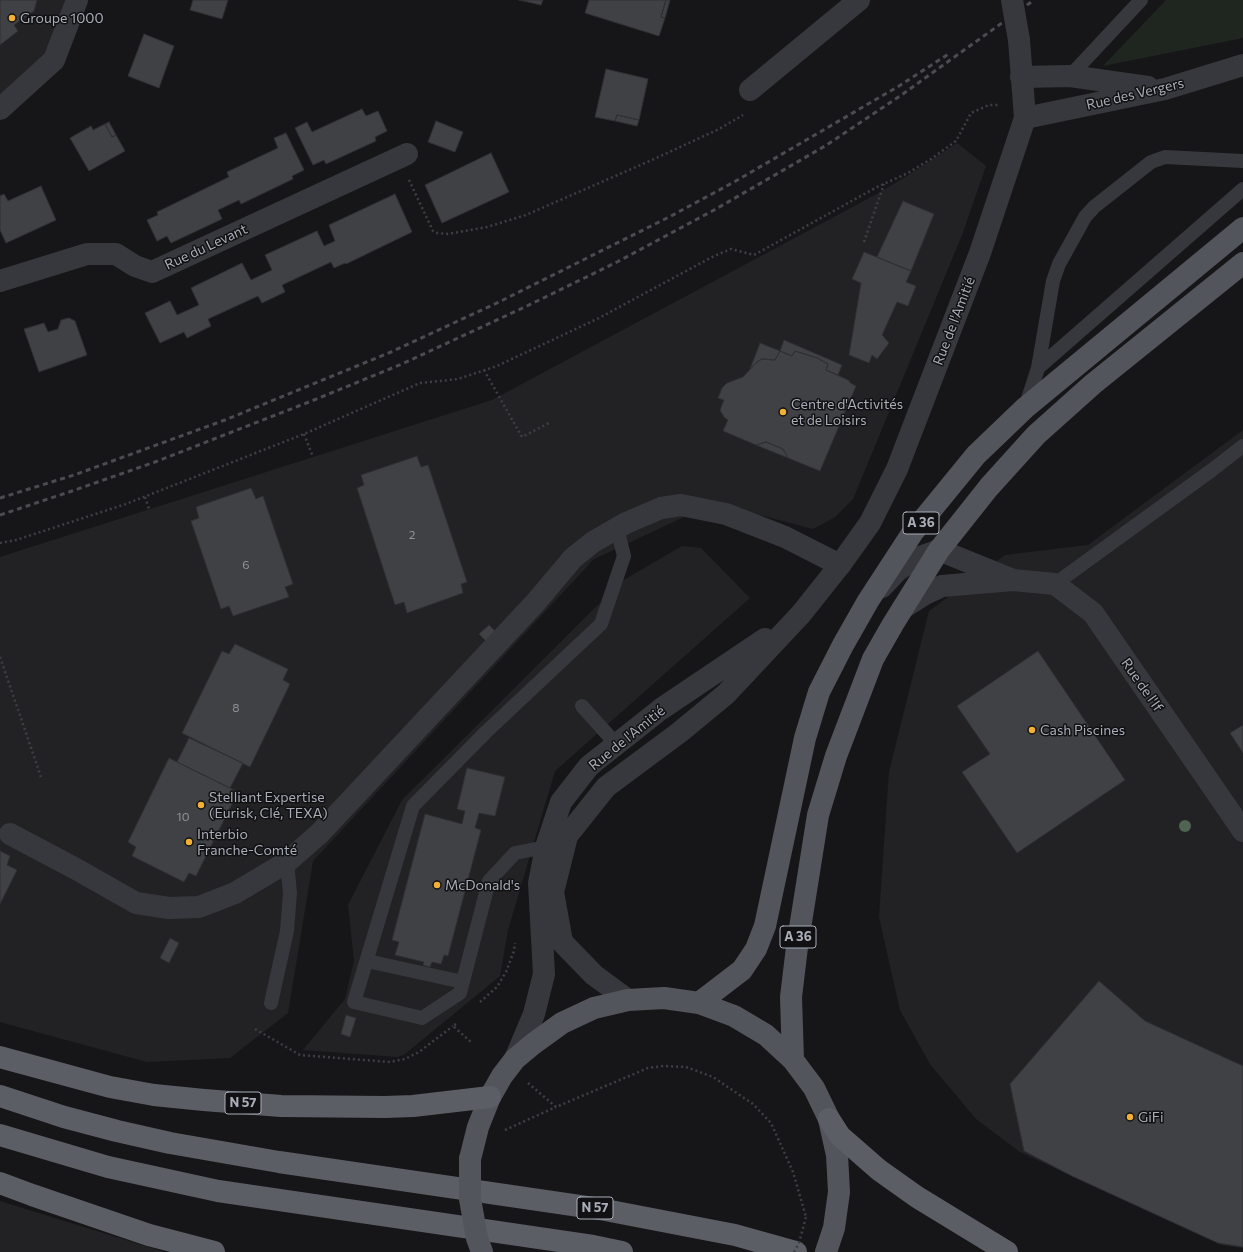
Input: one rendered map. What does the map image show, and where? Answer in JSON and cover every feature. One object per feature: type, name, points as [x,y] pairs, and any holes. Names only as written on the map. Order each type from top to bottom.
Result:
[{"type":"highway","name":"N 57","points":[[0,1057],[110,1087],[154,1095],[204,1100],[281,1106],[385,1107],[414,1106],[490,1097]]},
{"type":"highway","name":"N 57","points":[[0,1096],[64,1117],[170,1143],[279,1162],[600,1209],[735,1235],[795,1252]]},
{"type":"highway","points":[[828,1119],[840,1136],[879,1170],[917,1197],[1006,1252]]},
{"type":"highway","points":[[0,1135],[108,1167],[218,1191],[585,1245],[622,1252]]},
{"type":"highway","points":[[0,1183],[32,1196],[149,1235],[214,1252]]},
{"type":"main road","name":"A 36","points":[[700,1003],[742,970],[756,949],[766,926],[805,738],[819,692],[868,601],[913,532],[976,455],[1025,408],[1243,228]]},
{"type":"main road","name":"A 36","points":[[793,1060],[792,990],[796,947],[818,815],[836,756],[873,659],[939,550],[989,487],[1036,435],[1093,384],[1243,263]]},
{"type":"main road","points":[[482,1252],[477,1238],[470,1199],[470,1159],[478,1127],[490,1097],[502,1076],[515,1059],[562,1023],[594,1008],[628,1000],[664,998],[700,1003],[741,1020],[766,1035],[793,1060],[814,1088],[828,1119],[837,1155],[839,1192],[834,1228],[826,1252]]},
{"type":"street","points":[[0,109],[54,60],[77,0]]},
{"type":"street","points":[[750,90],[859,0]]},
{"type":"street","name":"Rue de l'Amitié","points":[[628,1000],[594,976],[562,942],[553,892],[567,836],[606,787],[680,732],[726,694],[800,614],[840,565],[870,523],[897,469],[980,253],[1024,111],[1019,40],[1012,0]]},
{"type":"street","name":"Rue des Vergers","points":[[1024,111],[1165,89],[1243,65]]},
{"type":"street","points":[[1021,77],[1070,76],[1165,89]]},
{"type":"street","name":"Rue du Levant","points":[[0,281],[87,254],[116,254],[135,266],[152,272],[403,156]]},
{"type":"street","points":[[10,834],[136,903],[169,908],[199,907],[235,894],[287,862],[325,827],[536,602],[573,558],[593,542],[626,523],[661,508],[681,505],[726,514],[785,537],[840,565]]},
{"type":"street","points":[[868,601],[898,570],[917,558],[939,550],[1013,580]]},
{"type":"street","points":[[903,608],[925,594],[942,586],[1013,580],[1055,584]]},
{"type":"street","name":"Rue de l'If","points":[[1055,584],[1093,613],[1243,831]]},
{"type":"street","name":"Rue de l'Amitié","points":[[515,1059],[534,1014],[544,974],[538,883],[546,847],[561,802],[589,766],[616,744],[661,709],[800,614]]},
{"type":"lane","points":[[1070,76],[1141,0]]},
{"type":"lane","points":[[1025,408],[1038,368],[1053,281],[1059,264],[1085,218],[1094,207],[1151,162],[1165,157],[1243,161]]},
{"type":"lane","points":[[1038,368],[1243,189]]},
{"type":"lane","points":[[1055,584],[1243,446]]},
{"type":"lane","points":[[546,847],[515,853],[489,881],[460,993],[422,1018],[354,1002],[413,806],[486,732],[601,624],[624,556],[617,528]]},
{"type":"lane","points":[[582,706],[616,744]]},
{"type":"lane","points":[[271,1003],[287,931],[290,893],[287,862]]},
{"type":"lane","points":[[367,961],[463,982]]},
{"type":"path","points":[[0,543],[16,540],[144,497],[304,434],[420,383],[458,379],[497,366],[599,318],[714,256],[731,249],[754,255],[884,184],[908,173],[931,159],[956,140],[971,113],[989,105],[1024,111]]},
{"type":"path","points":[[403,156],[433,231],[448,234],[487,227],[526,215],[719,129],[744,114]]},
{"type":"path","points":[[864,242],[884,184]]},
{"type":"path","points":[[484,370],[522,437],[551,422]]},
{"type":"path","points":[[304,434],[312,457]]},
{"type":"path","points":[[144,497],[149,509]]},
{"type":"path","points":[[0,657],[41,777]]},
{"type":"path","points":[[255,1029],[300,1055],[390,1062],[405,1059],[419,1052],[453,1026]]},
{"type":"path","points":[[504,1130],[648,1068],[664,1066],[686,1067],[713,1077],[753,1104],[771,1123],[794,1172],[806,1217],[795,1252]]},
{"type":"path","points":[[528,1083],[556,1107]]},
{"type":"shaded area","points":[[0,0],[77,0],[54,60],[0,109]]},
{"type":"shaded area","points":[[1166,0],[1243,0],[1243,38],[1103,66]]},
{"type":"shaded area","points":[[957,143],[986,166],[962,235],[853,499],[835,517],[813,529],[714,503],[594,559],[313,861],[288,1013],[230,1058],[147,1062],[0,1022],[0,557],[492,400],[875,195]]},
{"type":"shaded area","points":[[1243,430],[1243,1248],[1222,1245],[1020,1152],[976,1119],[930,1064],[900,1010],[879,917],[889,772],[929,611],[1005,555],[1088,545]]},
{"type":"shaded area","points":[[682,546],[701,548],[750,598],[555,771],[508,930],[500,976],[405,1054],[398,1057],[303,1050],[345,999],[354,961],[348,905],[402,800],[622,581]]},
{"type":"shaded area","points":[[0,1201],[145,1246],[165,1252],[0,1252]]},
{"type":"building","name":"Groupe 1000","points":[[0,0],[37,0],[34,11],[14,25],[18,31],[0,45]]},
{"type":"building","points":[[193,0],[228,0],[222,19],[190,10]]},
{"type":"building","points":[[519,0],[543,0],[541,5]]},
{"type":"building","points":[[589,0],[666,0],[661,17],[665,18],[659,36],[585,13]]},
{"type":"building","points":[[666,0],[670,0],[665,18],[661,17]]},
{"type":"building","points":[[144,34],[174,46],[159,88],[128,76]]},
{"type":"building","points":[[606,69],[648,79],[639,120],[617,115],[615,121],[595,117]]},
{"type":"building","points":[[362,109],[366,116],[378,111],[387,131],[375,137],[376,141],[326,164],[324,160],[313,165],[295,128],[307,122],[312,132]]},
{"type":"building","points":[[617,115],[639,120],[637,126],[615,121]]},
{"type":"building","points":[[436,121],[463,132],[455,152],[428,142]]},
{"type":"building","points":[[109,122],[116,135],[112,137],[105,124]]},
{"type":"building","points":[[105,124],[112,137],[116,135],[125,151],[89,171],[70,138],[91,126],[93,130]]},
{"type":"building","points":[[286,133],[304,170],[292,176],[293,179],[241,204],[239,200],[218,210],[222,219],[171,243],[167,236],[157,241],[147,220],[158,215],[157,212],[229,177],[227,172],[278,148],[274,138]]},
{"type":"building","points":[[491,153],[509,192],[442,223],[425,185]]},
{"type":"building","points":[[41,186],[56,220],[6,243],[0,230],[0,196],[4,194],[8,201]]},
{"type":"building","points":[[395,194],[412,232],[346,264],[345,263],[334,268],[331,262],[282,285],[285,292],[262,303],[258,296],[208,319],[211,326],[187,338],[184,332],[160,343],[145,313],[170,301],[177,315],[199,305],[191,288],[242,263],[251,280],[272,270],[265,255],[317,231],[324,246],[335,241],[329,225]]},
{"type":"building","points":[[903,201],[934,214],[911,271],[877,257]]},
{"type":"building","points":[[864,252],[911,271],[906,282],[916,286],[908,306],[897,302],[882,335],[889,343],[877,359],[872,355],[869,363],[849,355],[861,283],[852,279]]},
{"type":"building","points":[[69,318],[75,321],[87,355],[39,372],[24,329],[44,323],[48,332],[58,329],[61,320]]},
{"type":"building","points":[[784,340],[842,365],[838,375],[826,370],[828,364],[817,358],[795,351],[792,356],[780,351]]},
{"type":"building","points":[[760,343],[780,351],[775,360],[762,359],[750,369]]},
{"type":"building","name":"Centre d'Activités et de Loisirs","points":[[780,351],[792,356],[795,351],[817,358],[828,364],[826,370],[850,381],[849,382],[856,386],[820,471],[788,458],[783,449],[766,442],[756,445],[723,431],[728,420],[724,417],[720,410],[724,400],[718,398],[722,388],[727,383],[743,377],[757,362],[762,359],[775,360]]},
{"type":"building","points":[[766,442],[783,449],[788,458],[756,445]]},
{"type":"building","points":[[417,456],[421,467],[428,465],[467,582],[461,584],[463,593],[407,613],[404,602],[395,605],[357,488],[364,485],[361,475]]},
{"type":"building","points":[[251,488],[256,499],[263,496],[293,584],[285,587],[289,597],[233,616],[229,606],[221,609],[191,521],[199,518],[196,507]]},
{"type":"building","points":[[489,625],[495,631],[486,641],[479,634]]},
{"type":"building","points":[[235,644],[288,669],[283,680],[290,684],[250,767],[182,733],[222,651],[229,654]]},
{"type":"building","name":"Cash Piscines","points":[[1038,651],[1125,780],[1017,853],[962,772],[990,754],[957,706]]},
{"type":"building","points":[[1243,725],[1243,753],[1230,733]]},
{"type":"building","points":[[189,738],[243,763],[230,788],[177,762]]},
{"type":"building","points":[[169,758],[238,792],[196,876],[189,873],[184,882],[132,856],[136,847],[128,842]]},
{"type":"building","name":"McDonald's","points":[[467,768],[505,777],[495,816],[479,813],[475,828],[481,830],[448,956],[444,955],[441,964],[432,962],[430,967],[423,965],[424,962],[395,955],[399,942],[392,940],[425,814],[462,824],[465,811],[457,809]]},
{"type":"building","points":[[0,851],[10,856],[7,865],[17,870],[0,904]]},
{"type":"building","points":[[170,938],[179,943],[169,963],[160,958]]},
{"type":"building","name":"GiFi","points":[[1099,981],[1145,1021],[1243,1066],[1243,1247],[1218,1243],[1072,1176],[1024,1151],[1010,1084]]},
{"type":"building","points":[[346,1015],[356,1018],[350,1037],[341,1034]]},
{"type":"railway","points":[[0,515],[155,462],[402,364],[617,262],[716,209],[825,146],[900,96],[1034,0]]},
{"type":"railway","points":[[0,498],[74,475],[225,420],[391,352],[499,302],[671,216],[734,182],[899,86],[950,53]]},
{"type":"place","name":"Groupe 1000","points":[[12,18]]},
{"type":"place","name":"Centre d'Activités et de Loisirs","points":[[783,412]]},
{"type":"place","name":"Cash Piscines","points":[[1032,730]]},
{"type":"place","name":"Stelliant Expertise (Eurisk, Clé, TEXA)","points":[[201,805]]},
{"type":"place","name":"Interbio Franche-Comté","points":[[189,842]]},
{"type":"place","name":"McDonald's","points":[[437,885]]},
{"type":"place","name":"GiFi","points":[[1130,1117]]}]
